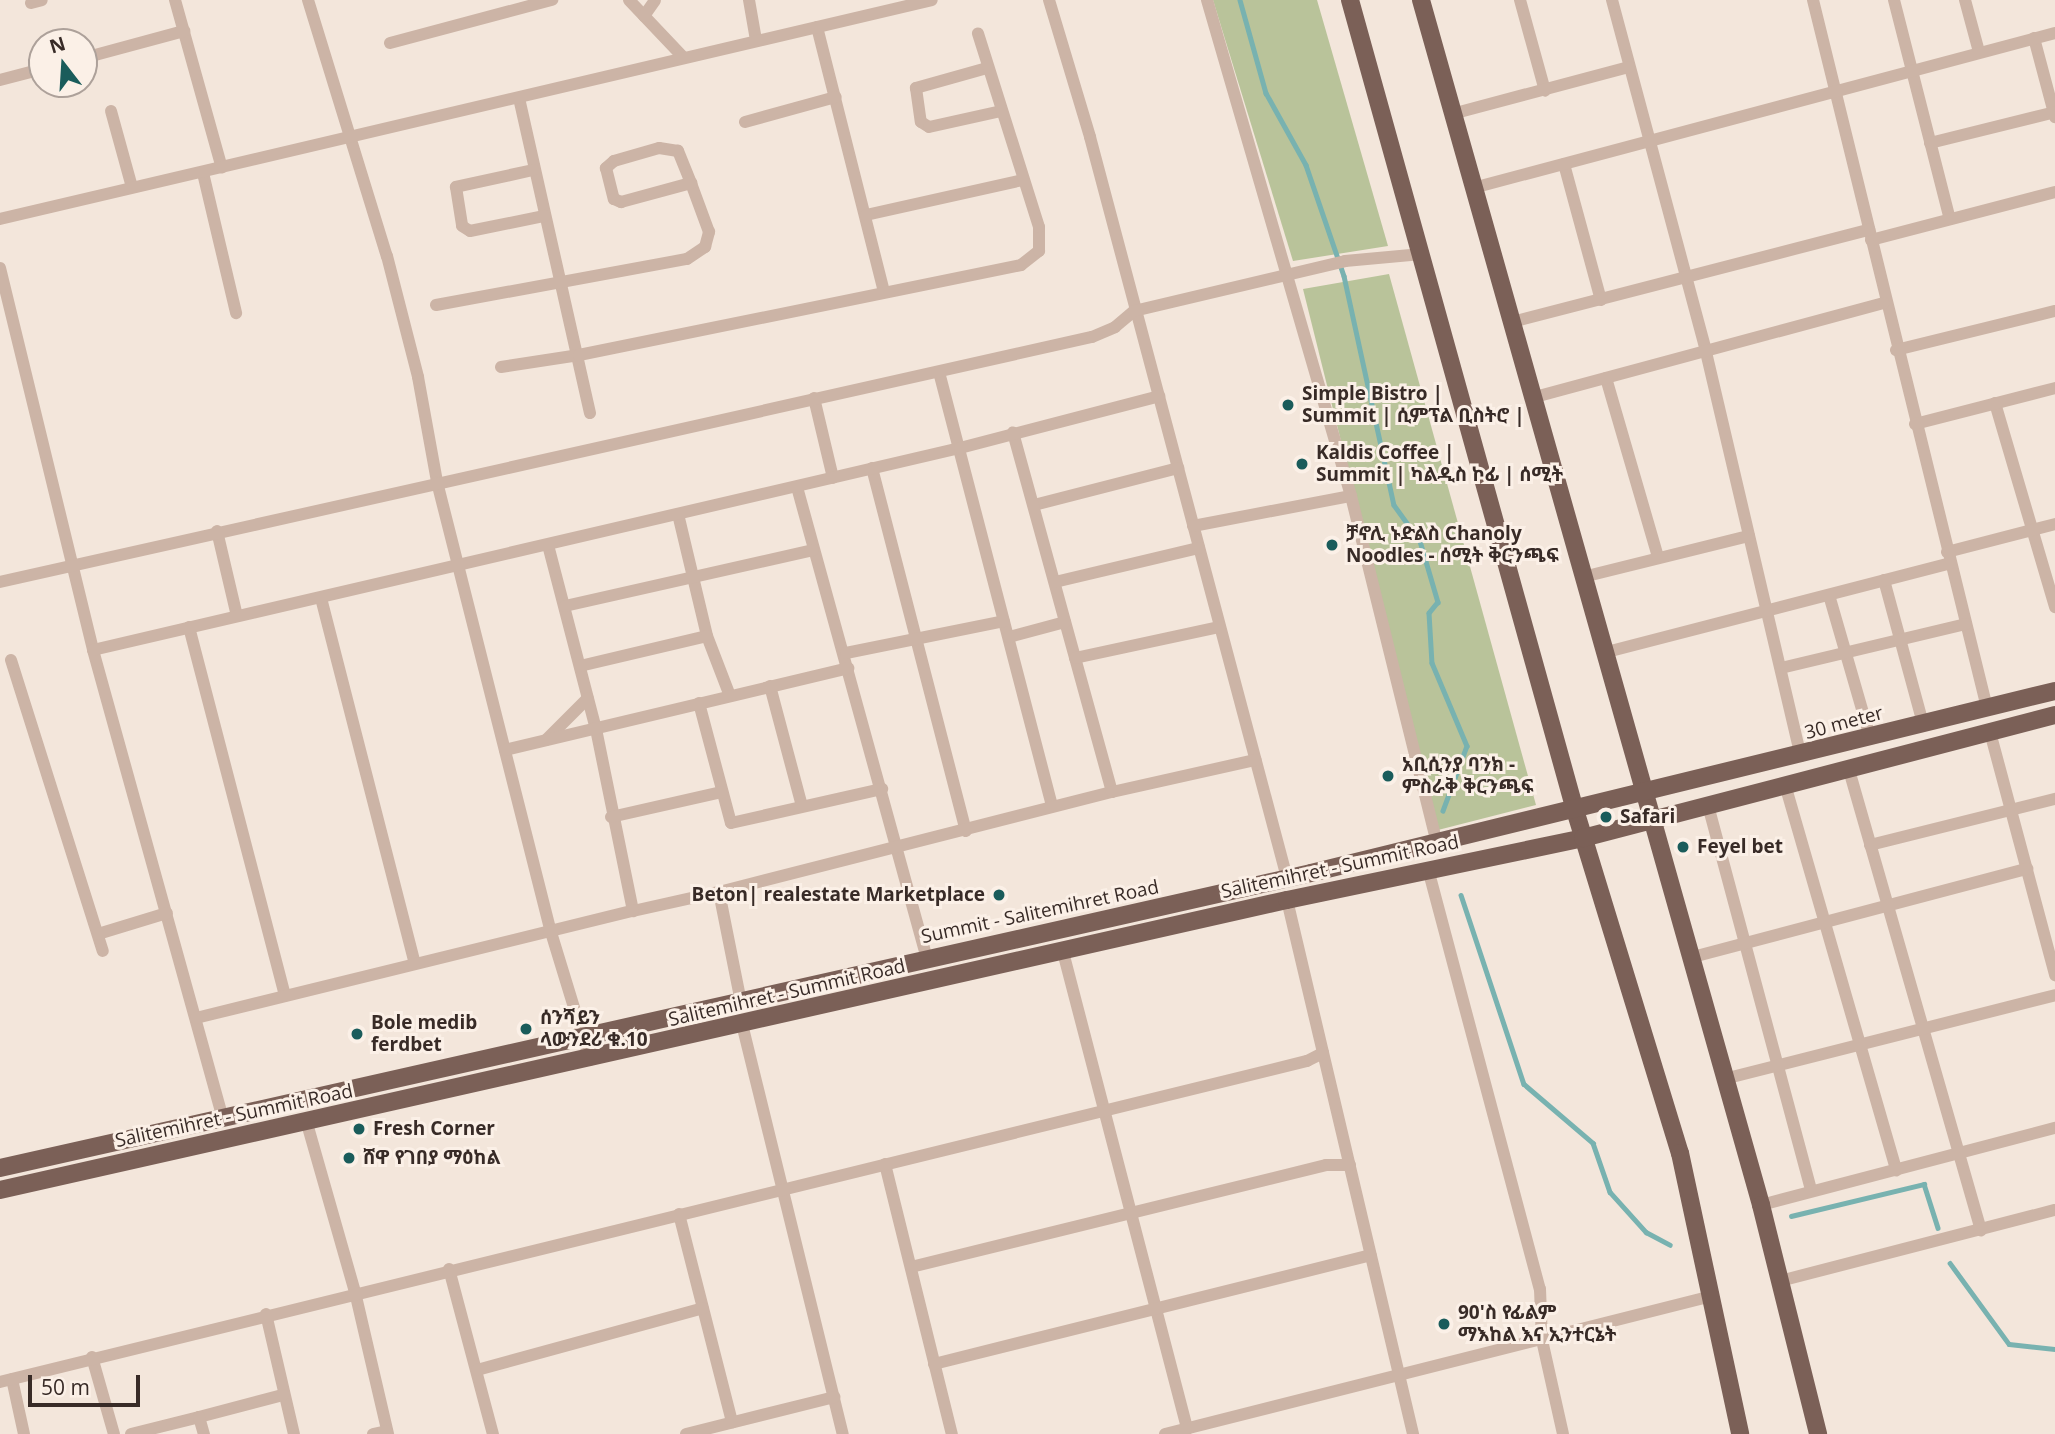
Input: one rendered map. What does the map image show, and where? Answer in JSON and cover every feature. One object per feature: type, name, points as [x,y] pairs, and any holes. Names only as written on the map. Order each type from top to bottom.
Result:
[{"type":"main road","points":[[1350,0],[1583,838],[1681,1153],[1740,1434]]},
{"type":"main road","points":[[1421,0],[1535,397],[1642,794],[1761,1205],[1818,1434]]},
{"type":"main road","name":"30 meter","points":[[1436,840],[1801,756],[2055,691]]},
{"type":"main road","points":[[1583,838],[1786,788],[2055,715]]},
{"type":"main road","name":"Salitemihret - Summit Road","points":[[0,1190],[306,1120],[590,1060],[1287,900],[1583,838]]},
{"type":"main road","name":"Salitemihret - Summit Road","points":[[1311,873],[1436,840]]},
{"type":"main road","name":"Summit - Salitemihret Road","points":[[0,1168],[1311,873]]},
{"type":"street","points":[[175,0],[222,168]]},
{"type":"street","points":[[308,0],[348,140],[390,268],[418,377],[438,482],[458,565],[550,929],[590,1060]]},
{"type":"street","points":[[390,43],[552,0]]},
{"type":"street","points":[[629,0],[683,57]]},
{"type":"street","points":[[644,16],[655,0]]},
{"type":"street","points":[[749,0],[756,40]]},
{"type":"street","points":[[0,219],[348,140],[683,57],[932,0]]},
{"type":"street","points":[[1049,0],[1159,396],[1287,878]]},
{"type":"street","points":[[1207,0],[1351,496],[1436,840]]},
{"type":"street","points":[[1520,0],[1545,91]]},
{"type":"street","points":[[1612,0],[1648,143],[1706,352],[1801,756]]},
{"type":"street","points":[[1813,0],[1838,91],[1884,303],[1987,708]]},
{"type":"street","points":[[1894,0],[1950,219]]},
{"type":"street","points":[[1965,0],[1979,52]]},
{"type":"street","points":[[817,27],[884,292]]},
{"type":"street","points":[[98,54],[184,31]]},
{"type":"street","points":[[501,366],[579,355],[1021,265],[1039,251],[1039,227],[978,33]]},
{"type":"street","points":[[1473,188],[1648,143],[1910,69],[2055,33]]},
{"type":"street","points":[[1930,143],[2055,114],[2034,38]]},
{"type":"street","points":[[1452,114],[1629,67]]},
{"type":"street","points":[[988,68],[916,88],[921,121],[929,127],[1001,111]]},
{"type":"street","points":[[0,80],[28,73]]},
{"type":"street","points":[[519,97],[533,170],[579,355],[590,413]]},
{"type":"street","points":[[746,122],[836,97]]},
{"type":"street","points":[[111,111],[132,187]]},
{"type":"street","points":[[436,305],[687,259],[705,247],[709,232],[691,183],[678,151],[669,147],[614,161],[606,168],[614,199],[621,202],[691,183]]},
{"type":"street","points":[[1563,164],[1601,300]]},
{"type":"street","points":[[533,170],[457,187],[462,226],[470,231],[544,216]]},
{"type":"street","points":[[204,173],[236,313]]},
{"type":"street","points":[[866,215],[1023,180]]},
{"type":"street","points":[[1512,322],[1686,278],[1950,219],[2055,192]]},
{"type":"street","points":[[0,582],[217,531],[1092,337],[1115,327],[1134,311],[1345,261],[1422,254]]},
{"type":"street","points":[[0,268],[75,564],[93,650],[223,1119]]},
{"type":"street","points":[[1535,397],[1884,303]]},
{"type":"street","points":[[1896,350],[2055,311]]},
{"type":"street","points":[[939,372],[1052,806]]},
{"type":"street","points":[[1606,379],[1658,557]]},
{"type":"street","points":[[1915,424],[2055,388]]},
{"type":"street","points":[[93,650],[960,448],[1159,396]]},
{"type":"street","points":[[814,398],[833,478]]},
{"type":"street","points":[[1996,403],[2054,603]]},
{"type":"street","points":[[1013,432],[1112,792]]},
{"type":"street","points":[[872,468],[967,831]]},
{"type":"street","points":[[1034,505],[1178,468]]},
{"type":"street","points":[[797,486],[813,550],[846,653],[928,958]]},
{"type":"street","points":[[1193,526],[1351,496]]},
{"type":"street","points":[[678,514],[707,636],[730,695]]},
{"type":"street","points":[[1604,653],[1884,580],[2055,524]]},
{"type":"street","points":[[217,531],[237,615]]},
{"type":"street","points":[[1583,577],[1748,536]]},
{"type":"street","points":[[548,545],[596,729],[611,817],[633,911]]},
{"type":"street","points":[[1055,582],[1199,548]]},
{"type":"street","points":[[565,606],[813,550]]},
{"type":"street","points":[[1884,580],[1923,724]]},
{"type":"street","points":[[1829,595],[1870,737]]},
{"type":"street","points":[[321,598],[415,963]]},
{"type":"street","points":[[846,653],[1004,621]]},
{"type":"street","points":[[1009,637],[1065,622]]},
{"type":"street","points":[[1781,668],[1966,624]]},
{"type":"street","points":[[189,627],[285,996]]},
{"type":"street","points":[[1075,658],[1220,627]]},
{"type":"street","points":[[580,666],[707,636]]},
{"type":"street","points":[[11,660],[103,951]]},
{"type":"street","points":[[505,750],[848,668]]},
{"type":"street","points":[[770,686],[802,806]]},
{"type":"street","points":[[545,741],[588,698]]},
{"type":"street","points":[[699,703],[731,823],[736,825],[802,806],[882,789]]},
{"type":"street","points":[[1990,732],[2026,869],[2051,941],[2055,975]]},
{"type":"street","points":[[196,1018],[550,929],[719,892],[899,845],[967,831],[1052,806],[1255,760]]},
{"type":"street","points":[[1849,770],[1981,1230]]},
{"type":"street","points":[[1786,788],[1896,1170]]},
{"type":"street","points":[[611,817],[722,792]]},
{"type":"street","points":[[1870,845],[2055,799]]},
{"type":"street","points":[[1709,808],[1780,1065],[1811,1190]]},
{"type":"street","points":[[1428,869],[1541,1289],[1542,1340],[1563,1434]]},
{"type":"street","points":[[1689,958],[2026,869]]},
{"type":"street","points":[[719,892],[741,1002]]},
{"type":"street","points":[[1287,900],[1413,1434]]},
{"type":"street","points":[[98,934],[167,914]]},
{"type":"street","points":[[1063,952],[1187,1429]]},
{"type":"street","points":[[1724,1079],[2055,995]]},
{"type":"street","points":[[742,1024],[843,1434]]},
{"type":"street","points":[[24,1434],[6,1380],[449,1269],[1307,1061],[1323,1053]]},
{"type":"street","points":[[306,1120],[355,1293],[387,1432],[373,1434]]},
{"type":"street","points":[[1761,1205],[2055,1128]]},
{"type":"street","points":[[885,1164],[952,1434]]},
{"type":"street","points":[[911,1267],[1326,1165],[1350,1165]]},
{"type":"street","points":[[1780,1281],[2055,1210]]},
{"type":"street","points":[[680,1214],[732,1422]]},
{"type":"street","points":[[934,1364],[1371,1255]]},
{"type":"street","points":[[449,1269],[493,1434]]},
{"type":"street","points":[[1165,1434],[1712,1296]]},
{"type":"street","points":[[477,1370],[703,1308]]},
{"type":"street","points":[[266,1314],[294,1434]]},
{"type":"street","points":[[92,1357],[114,1434]]},
{"type":"street","points":[[131,1434],[283,1395]]},
{"type":"street","points":[[686,1434],[834,1397]]},
{"type":"street","points":[[199,1417],[204,1434]]},
{"type":"green space","points":[[1213,0],[1317,0],[1388,246],[1293,261]]},
{"type":"green space","points":[[1389,274],[1536,805],[1438,830],[1303,289]]},
{"type":"waterway","points":[[1240,0],[1266,93],[1306,165],[1344,276],[1394,505],[1420,541],[1438,602],[1429,613],[1432,663],[1467,746],[1443,811]]},
{"type":"waterway","points":[[1461,895],[1524,1084],[1593,1143],[1610,1192],[1646,1232],[1670,1245]]},
{"type":"waterway","points":[[1791,1216],[1924,1184],[1938,1228]]},
{"type":"waterway","points":[[1950,1263],[2009,1344],[2055,1349]]},
{"type":"place","name":"Simple Bistro | Summit | ሲምፕል ቢስትሮ |","points":[[1288,405]]},
{"type":"place","name":"Kaldis Coffee | Summit | ካልዲስ ኮፊ | ሰሚት","points":[[1302,464]]},
{"type":"place","name":"ቻኖሊ ኑድልስ Chanoly Noodles - ሰሚት ቅርንጫፍ","points":[[1332,545]]},
{"type":"place","name":"አቢሲንያ ባንክ - ምስራቅ ቅርንጫፍ","points":[[1388,776]]},
{"type":"place","name":"Safari","points":[[1606,817]]},
{"type":"place","name":"Feyel bet","points":[[1683,847]]},
{"type":"place","name":"Beton| realestate Marketplace","points":[[999,895]]},
{"type":"place","name":"ሰንሻይን ላውንደሪ ቁ.10","points":[[526,1029]]},
{"type":"place","name":"Bole medib ferdbet","points":[[357,1034]]},
{"type":"place","name":"Fresh Corner","points":[[359,1129]]},
{"type":"place","name":"ሸዋ የገበያ ማዕከል","points":[[349,1158]]},
{"type":"place","name":"90'ስ የፊልም ማእከል እና ኢንተርኔት","points":[[1444,1324]]}]
